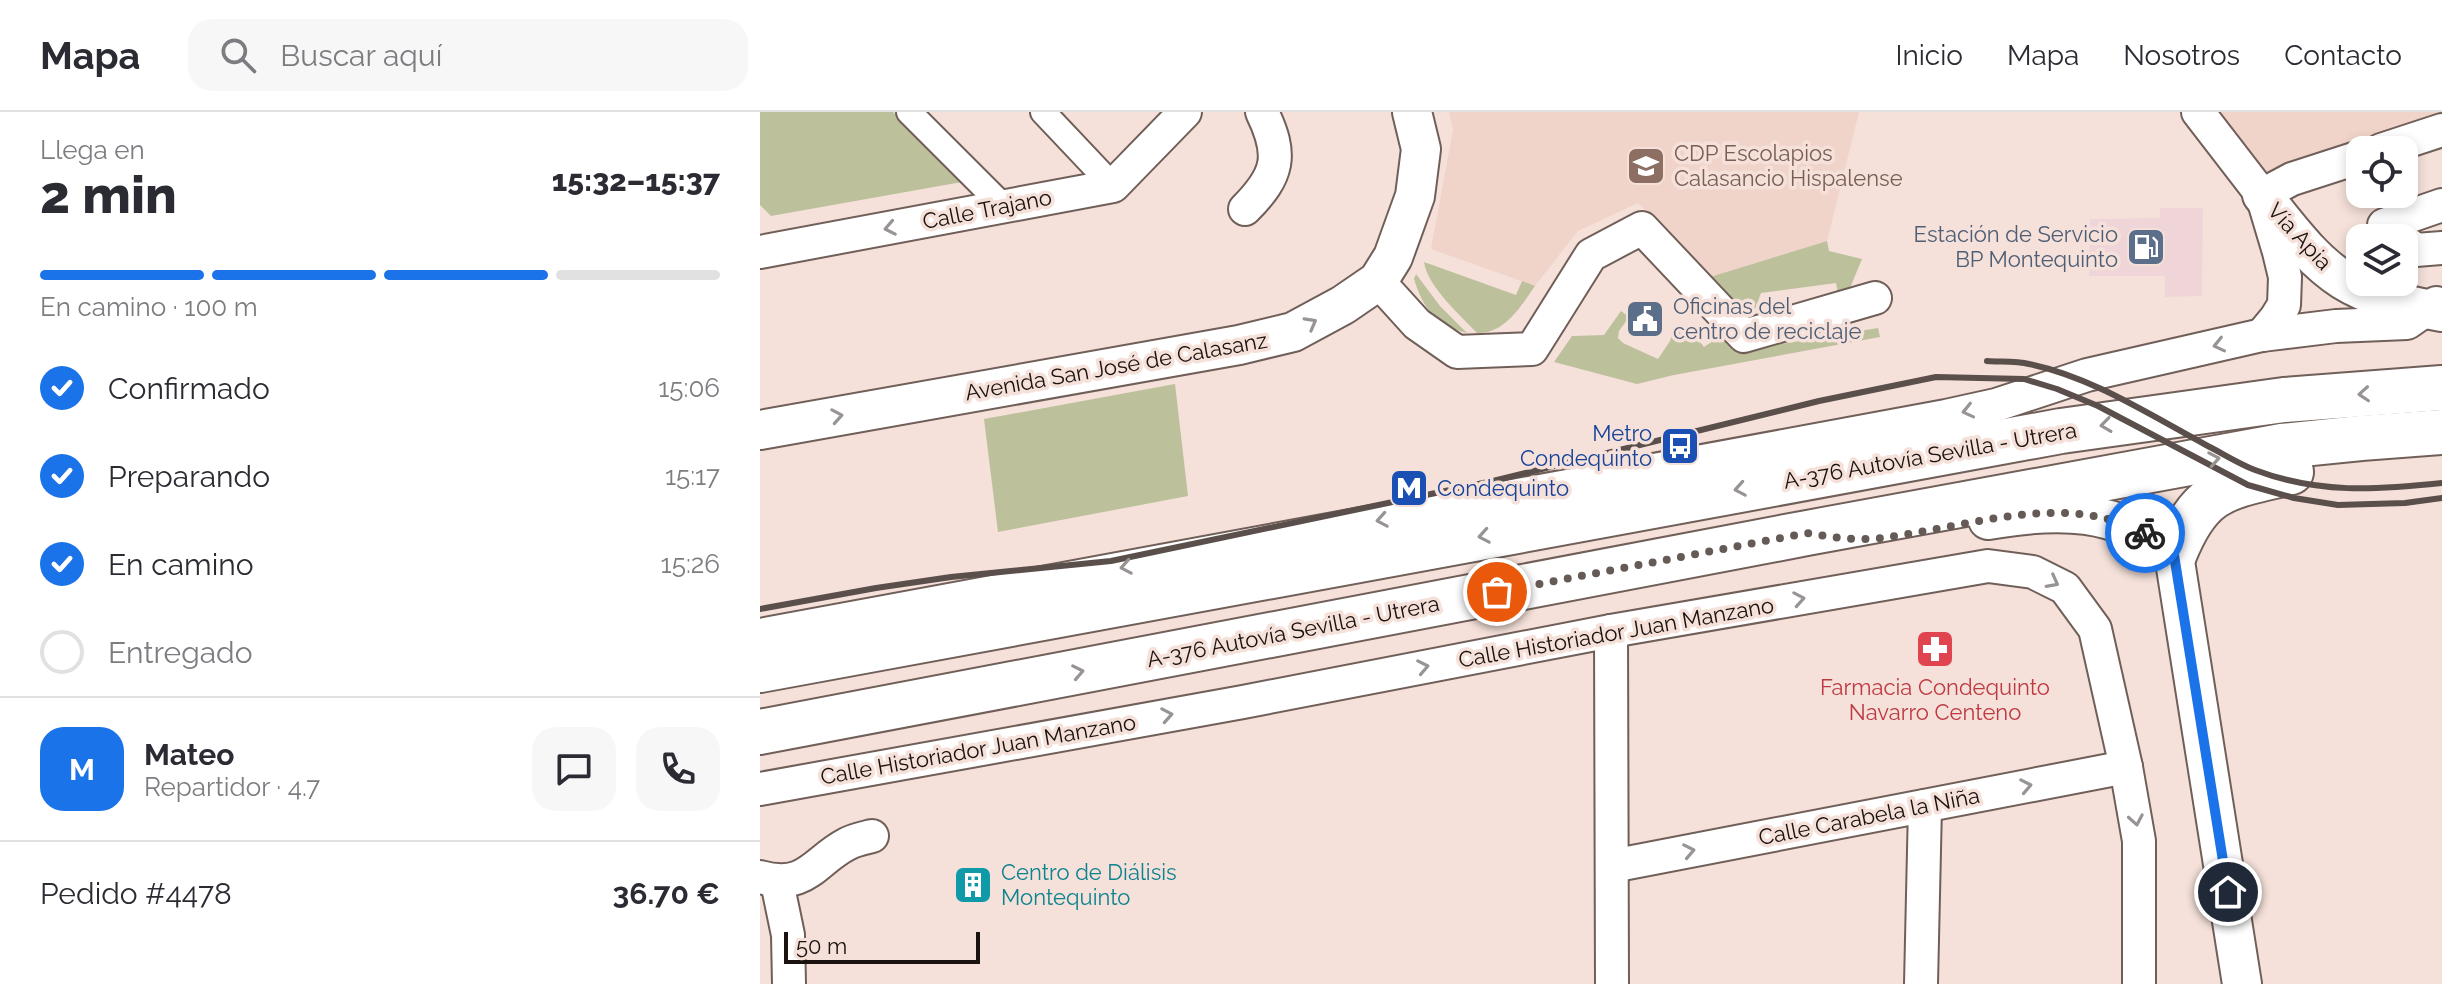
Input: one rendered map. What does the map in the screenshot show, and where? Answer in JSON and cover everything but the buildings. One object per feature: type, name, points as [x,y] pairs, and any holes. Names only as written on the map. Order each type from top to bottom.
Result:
[{"type":"main road","name":"A-376 Autovía Sevilla - Utrera","points":[[760,670],[2061,431],[2284,400],[2442,388]]},
{"type":"main road","name":"A-376 Autovía Sevilla - Utrera","points":[[760,732],[2282,446],[2442,432]]},
{"type":"main road","points":[[2174,555],[2185,527],[2199,509],[2215,495],[2234,486],[2442,441]]},
{"type":"street","points":[[909,112],[1003,206]]},
{"type":"street","points":[[1043,112],[1113,186],[1185,112]]},
{"type":"street","points":[[1245,209],[1261,193],[1274,171],[1274,137],[1262,112]]},
{"type":"street","name":"Avenida San José de Calasanz","points":[[760,430],[1239,345],[1293,332],[1343,305],[1378,281],[1393,257],[1415,196],[1421,149],[1412,112]]},
{"type":"street","name":"Vía Apia","points":[[2198,112],[2262,195],[2318,259],[2343,280],[2432,313]]},
{"type":"street","points":[[2418,138],[2442,130]]},
{"type":"street","points":[[2262,195],[2292,179],[2346,162]]},
{"type":"street","name":"Calle Trajano","points":[[760,252],[1113,186]]},
{"type":"street","name":"Vía Apia","points":[[2262,195],[2285,277],[2284,305],[2262,335]]},
{"type":"street","points":[[2387,224],[2442,205]]},
{"type":"street","points":[[1378,281],[1417,324],[1457,352],[1532,349],[1591,255],[1642,228],[1744,336],[1875,298]]},
{"type":"street","points":[[2418,250],[2442,248]]},
{"type":"street","points":[[760,635],[1946,416],[1996,405],[2087,375],[2262,335],[2432,313]]},
{"type":"street","points":[[1807,533],[1840,538],[1878,538],[2032,513],[2071,512],[2135,528],[2155,538],[2174,555],[2242,984]]},
{"type":"street","name":"Calle Historiador Juan Manzano","points":[[760,789],[1243,702],[1744,603],[1988,566],[2033,572],[2065,588],[2095,629],[2139,841],[2139,984]]},
{"type":"street","points":[[1611,631],[1612,984]]},
{"type":"street","name":"Calle Carabela la Niña","points":[[1612,866],[2126,767]]},
{"type":"street","points":[[1921,984],[1925,806]]},
{"type":"street","points":[[789,984],[788,935],[768,879],[809,873],[847,844],[872,836]]},
{"type":"shaded area","name":"CDP Escolapios Calasancio Hispalense","points":[[1449,112],[1859,112],[1827,241],[1710,277],[1638,203],[1578,231],[1535,286],[1431,249],[1453,130]]},
{"type":"shaded area","points":[[2214,112],[2442,112],[2442,117],[2383,136],[2346,136],[2346,148],[2263,175]]},
{"type":"shaded area","name":"Estación de Servicio BP Montequinto","points":[[2160,208],[2203,208],[2202,296],[2165,297],[2165,276],[2089,276],[2090,219],[2160,218]]},
{"type":"green space","points":[[760,112],[893,112],[962,182],[771,216],[760,205]]},
{"type":"green space","points":[[1827,241],[1829,251],[1862,259],[1845,300],[1839,300],[1836,283],[1761,293],[1752,318],[1743,321],[1710,277]]},
{"type":"green space","points":[[1424,262],[1516,295],[1522,281],[1535,286],[1504,324],[1477,333],[1438,291]]},
{"type":"green space","points":[[1416,274],[1440,306],[1467,333],[1447,326],[1432,314],[1414,279]]},
{"type":"green space","points":[[1621,311],[1629,317],[1618,338],[1658,359],[1673,332],[1682,326],[1689,328],[1704,347],[1721,339],[1745,350],[1878,328],[1880,337],[1637,384],[1554,362],[1572,336],[1604,335]]},
{"type":"green space","points":[[1175,384],[1188,496],[998,532],[984,419]]},
{"type":"railway","points":[[1987,361],[2029,364],[2098,387],[2243,465],[2278,478],[2347,488],[2442,483]]},
{"type":"railway","points":[[760,609],[951,577],[1111,561],[1493,481],[1819,401],[1936,377],[2024,379],[2057,389],[2098,406],[2248,485],[2294,498],[2338,505],[2405,503],[2442,498]]},
{"type":"way so far","points":[[1497,592],[1807,533],[1840,538],[1878,538],[2032,513],[2071,512],[2145,533]]},
{"type":"place","name":"CDP Escolapios Calasancio Hispalense","points":[[1646,166]]},
{"type":"place","name":"Estación de Servicio BP Montequinto","points":[[2146,247]]},
{"type":"place","name":"Oficinas del centro de reciclaje","points":[[1645,319]]},
{"type":"place","name":"Metro Condequinto","points":[[1680,446]]},
{"type":"place","name":"Condequinto","points":[[1409,488]]},
{"type":"place","name":"Farmacia Condequinto Navarro Centeno","points":[[1935,649]]},
{"type":"place","name":"Centro de Diálisis Montequinto","points":[[973,885]]},
{"type":"route","points":[[2145,533],[2174,555],[2228,892]]}]
